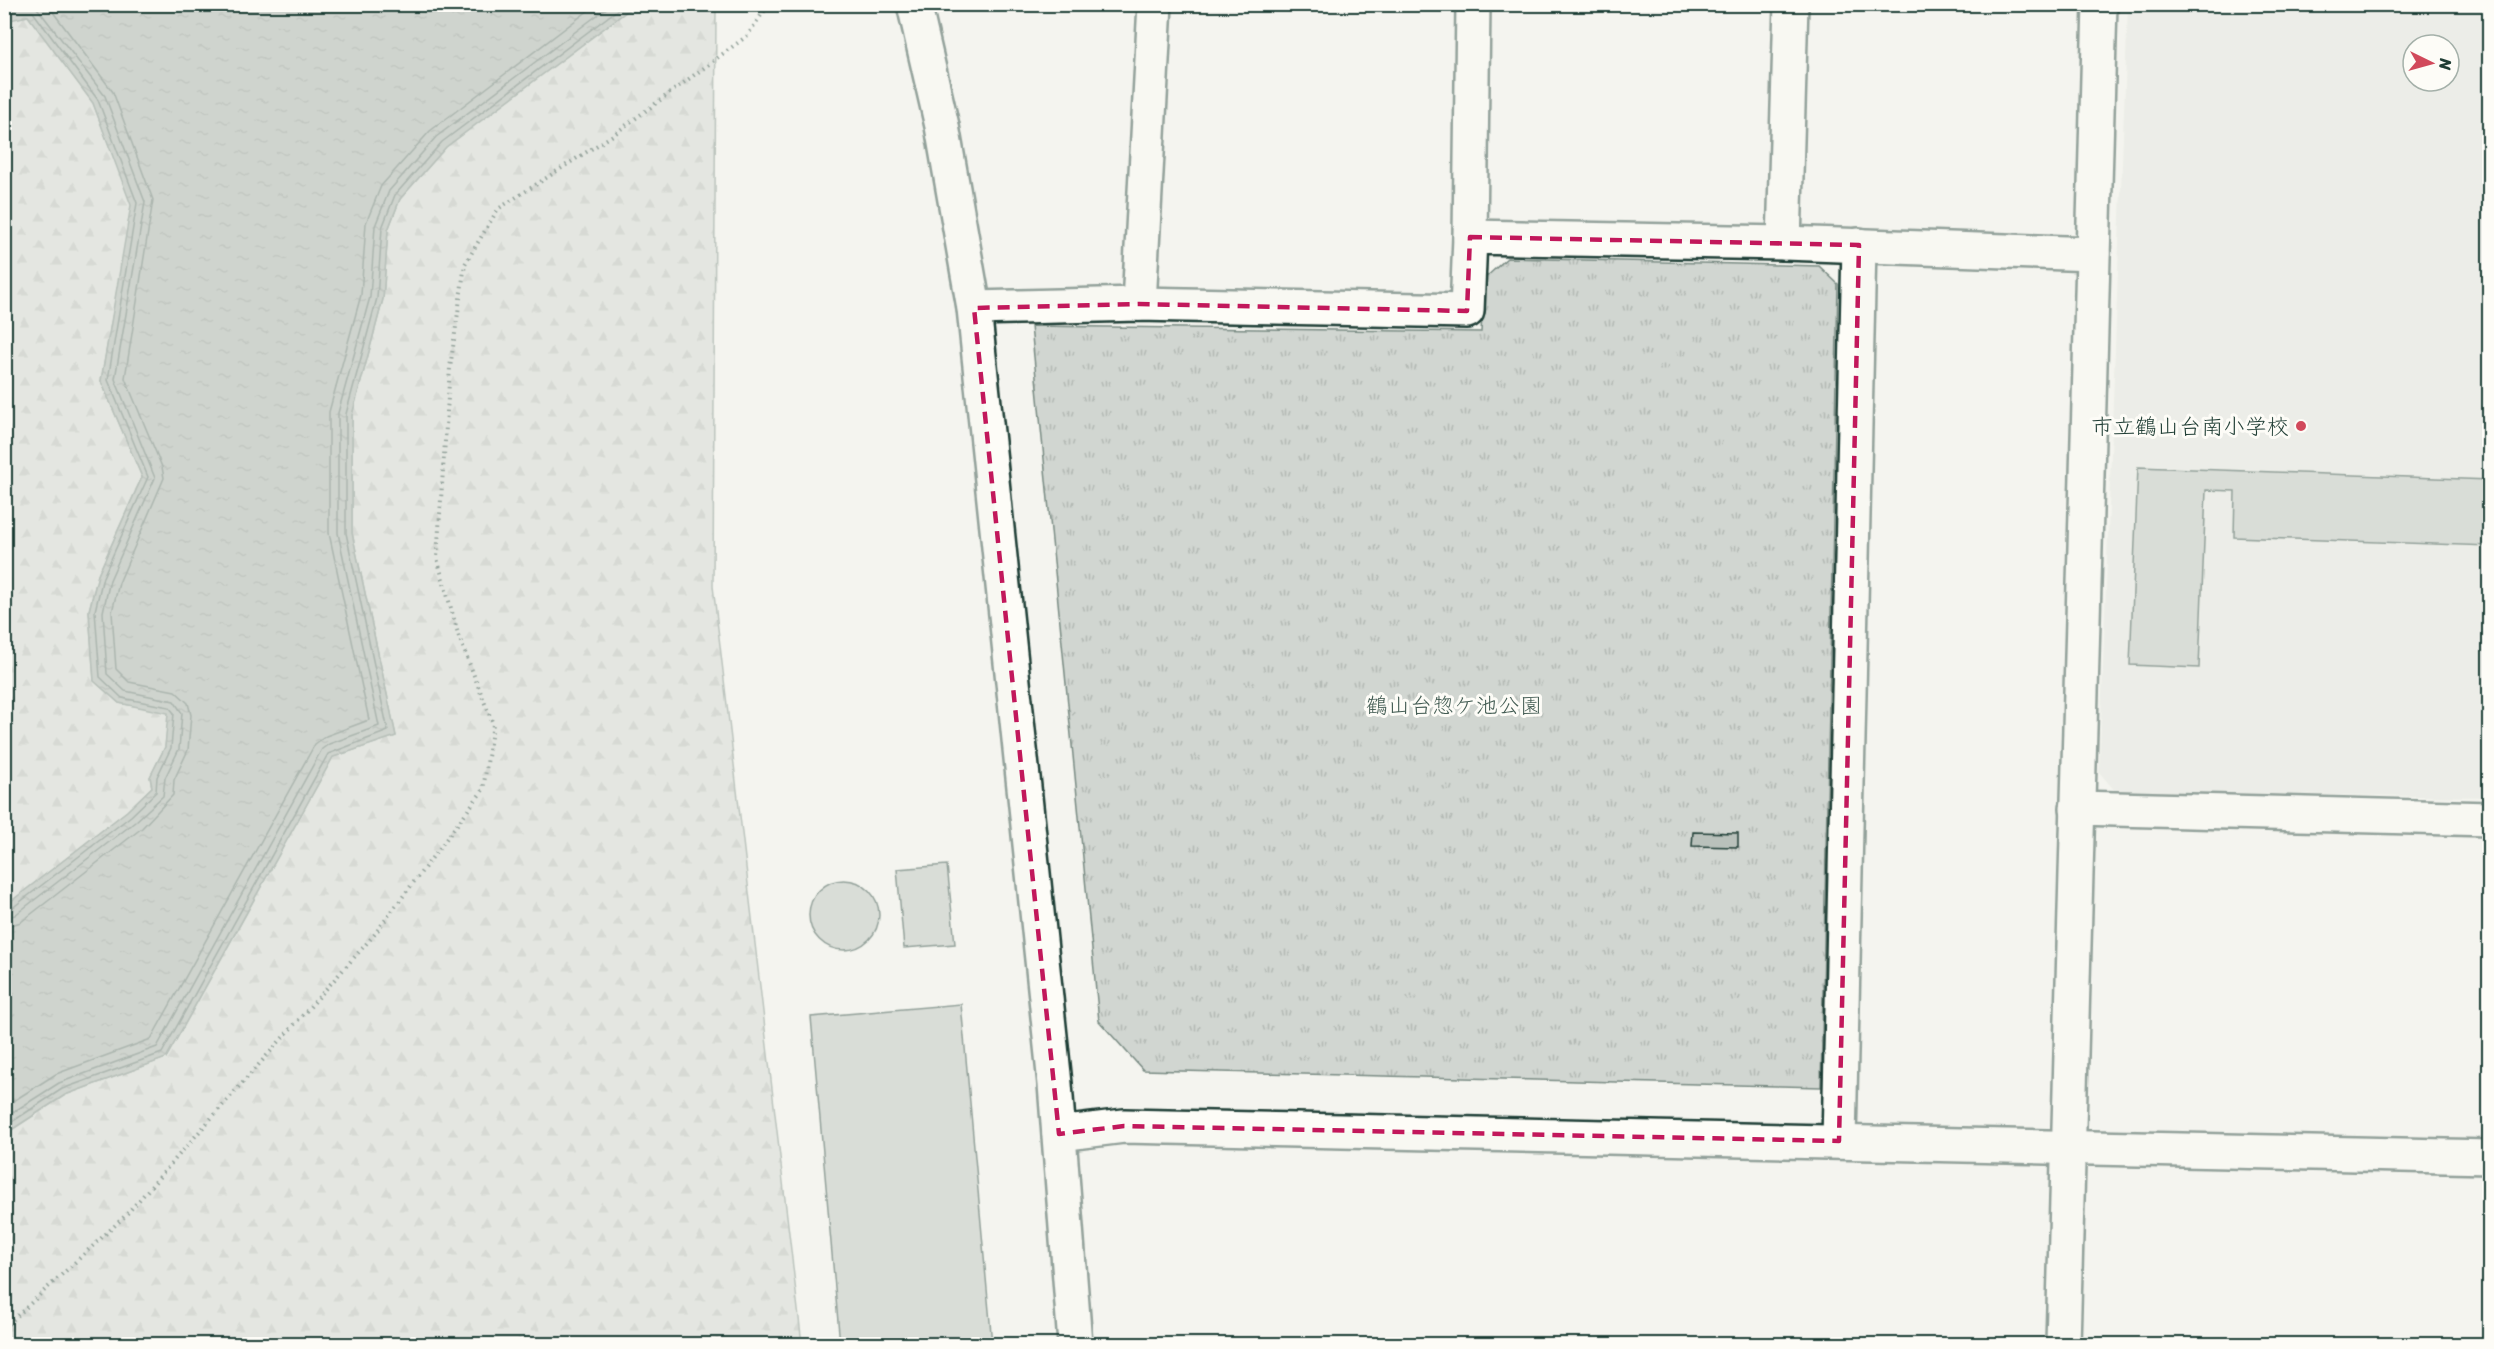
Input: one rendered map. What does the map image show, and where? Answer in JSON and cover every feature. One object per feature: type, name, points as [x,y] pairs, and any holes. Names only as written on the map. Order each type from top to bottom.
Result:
[{"type":"street","points":[[914,4],[942,126],[974,308],[1059,1134],[1075,1344]]},
{"type":"street","points":[[1139,304],[1155,4]]},
{"type":"street","points":[[974,308],[1139,304],[1467,311],[1473,4]]},
{"type":"street","points":[[1784,243],[1791,4]]},
{"type":"street","points":[[2063,1344],[2100,4]]},
{"type":"street","points":[[1470,237],[1859,245],[2093,254]]},
{"type":"street","points":[[1839,1140],[1859,245]]},
{"type":"street","points":[[2077,808],[2490,819]]},
{"type":"street","points":[[1059,1134],[1124,1126],[1839,1140],[2490,1157]]},
{"type":"path","points":[[4,1328],[124,1217],[374,934],[483,790],[492,724],[459,637],[437,558],[450,368],[465,264],[498,209],[613,135],[747,36],[769,4]]},
{"type":"highlighted area","points":[[1470,237],[1859,245],[1839,1141],[1124,1126],[1059,1134],[974,308],[1139,304],[1467,311]]},
{"type":"shaded area","name":"市立鶴山台南小学校","points":[[2128,5],[2489,5],[2489,797],[2116,792],[2099,772]]},
{"type":"green space","points":[[635,5],[716,5],[713,586],[802,1344],[5,1344],[5,1134],[65,1095],[166,1058],[333,757],[396,736],[352,533],[352,415],[383,299],[388,230],[400,199],[446,147]]},
{"type":"green space","points":[[28,16],[93,103],[132,205],[101,381],[142,477],[98,575],[89,610],[94,681],[119,703],[169,712],[165,747],[150,777],[152,787],[127,811],[5,906],[4,17],[10,19]]},
{"type":"green space","name":"鶴山台惣ケ池公園","points":[[1507,258],[1819,266],[1838,284],[1821,1087],[1143,1070],[1099,1021],[1031,326],[1481,332],[1484,279]]},
{"type":"water","points":[[5,4],[635,5],[446,147],[400,199],[388,230],[383,299],[352,415],[352,533],[396,736],[333,757],[166,1058],[65,1095],[5,1134],[5,906],[127,811],[152,787],[150,777],[165,747],[168,713],[119,703],[94,681],[89,611],[98,575],[142,477],[101,381],[131,205],[93,103],[28,16],[10,20],[5,17]]},
{"type":"building","points":[[2138,467],[2490,480],[2490,546],[2234,537],[2235,491],[2206,490],[2199,668],[2130,665]]},
{"type":"building","points":[[1693,832],[1738,833],[1738,847],[1692,846]]},
{"type":"building","points":[[947,865],[955,944],[904,948],[897,869]]},
{"type":"building","points":[[844,880],[857,883],[869,890],[876,902],[879,915],[876,928],[869,940],[857,947],[844,950],[831,947],[819,940],[812,928],[809,915],[812,902],[819,890],[831,883]]},
{"type":"building","points":[[961,1004],[992,1344],[840,1344],[811,1017]]},
{"type":"place","name":"市立鶴山台南小学校","points":[[2301,426]]}]
